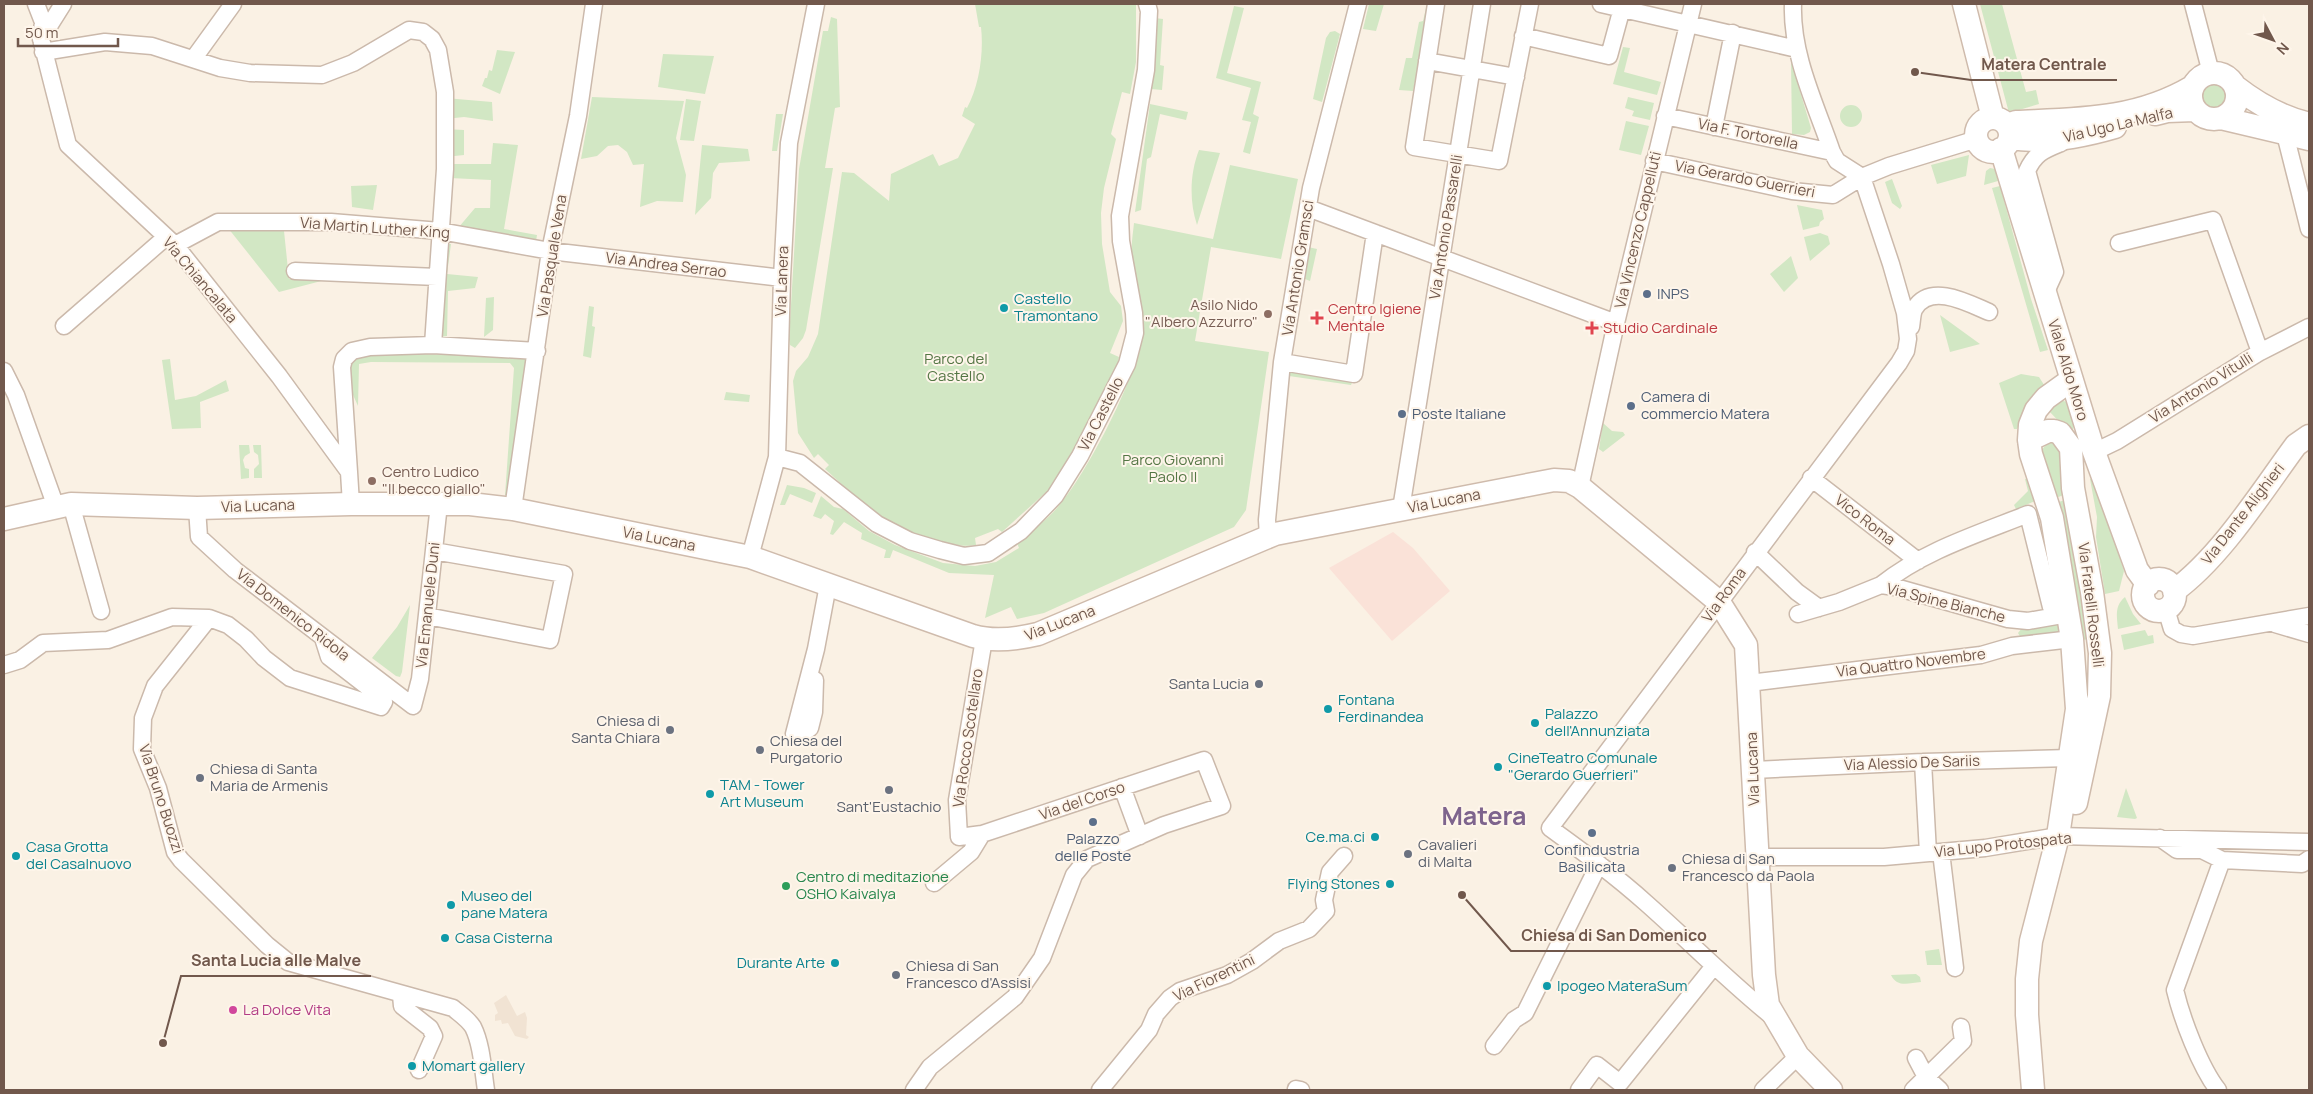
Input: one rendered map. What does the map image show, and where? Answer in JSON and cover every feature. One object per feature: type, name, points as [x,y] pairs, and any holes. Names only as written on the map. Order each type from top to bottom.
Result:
[{"type":"street","name":"Via Chiancalata","points":[[36,4],[43,22],[43,51],[68,145],[170,241],[279,376],[349,472]]},
{"type":"street","points":[[43,51],[63,4]]},
{"type":"street","points":[[194,58],[233,4]]},
{"type":"street","name":"Via Pasquale Vena","points":[[513,509],[550,251],[578,116],[594,4]]},
{"type":"street","name":"Via Lanera","points":[[750,557],[777,457],[782,278],[789,142],[816,4]]},
{"type":"street","name":"Via Castello","points":[[777,457],[800,463],[892,533],[940,550],[964,556],[988,553],[1021,531],[1055,496],[1080,456],[1127,364],[1134,333],[1134,314],[1121,241],[1120,216],[1146,70],[1149,11],[1147,4]]},
{"type":"street","name":"Via Antonio Gramsci","points":[[1268,537],[1267,520],[1282,362],[1308,208],[1358,4]]},
{"type":"street","points":[[1436,4],[1414,146],[1499,162],[1530,4]]},
{"type":"street","name":"Via Antonio Passarelli","points":[[1401,509],[1482,4]]},
{"type":"street","points":[[1601,4],[1688,22],[1797,49]]},
{"type":"street","name":"Via Vincenzo Cappelluti","points":[[1580,487],[1616,323],[1693,4]]},
{"type":"street","points":[[1792,4],[1797,49],[1832,152],[1837,161],[1862,178],[1905,313],[1908,339]]},
{"type":"street","name":"Viale Aldo Moro","points":[[1964,4],[2003,132],[2046,294],[2096,459],[2138,570],[2148,585],[2144,594],[2147,605],[2156,610],[2170,600]]},
{"type":"street","points":[[2193,4],[2211,73]]},
{"type":"street","points":[[1523,36],[1609,56],[1622,8]]},
{"type":"street","points":[[43,51],[105,42],[152,46],[194,58],[220,68],[250,73],[322,75],[353,63],[409,30],[423,32],[432,39],[438,50],[445,92],[445,169],[433,345]]},
{"type":"street","points":[[1714,126],[1733,33]]},
{"type":"street","points":[[1427,61],[1516,77]]},
{"type":"street","points":[[2220,118],[2233,109],[2237,95],[2236,88],[2233,82],[2223,74],[2211,73],[2203,75],[2192,87],[2191,95],[2195,110],[2204,117],[2220,118],[2309,139]]},
{"type":"street","name":"Via Ugo La Malfa","points":[[2192,87],[2164,102],[2100,119],[2016,122],[2003,132],[2021,140],[2072,139],[2167,111],[2195,110]]},
{"type":"street","points":[[2236,88],[2269,110],[2295,121],[2309,124]]},
{"type":"street","name":"Via F. Tortorella","points":[[1665,116],[1832,152]]},
{"type":"street","points":[[1977,139],[1986,150],[1996,152],[2003,132]]},
{"type":"street","points":[[2285,134],[2309,229]]},
{"type":"street","name":"Via Gerardo Guerrieri","points":[[1654,161],[1792,191],[1832,194],[1889,166],[1977,139]]},
{"type":"street","points":[[2046,294],[2055,272],[2027,171],[2033,159],[2045,150],[2072,139]]},
{"type":"street","points":[[1308,208],[1616,323]]},
{"type":"street","points":[[2119,243],[2213,220],[2260,352]]},
{"type":"street","name":"Via Martin Luther King","points":[[64,326],[170,241],[218,222],[331,222],[440,231],[550,251]]},
{"type":"street","points":[[1282,362],[1354,374],[1375,233]]},
{"type":"street","name":"Via Andrea Serrao","points":[[550,251],[782,278]]},
{"type":"street","points":[[296,271],[437,277]]},
{"type":"street","name":"Via Roma","points":[[1599,864],[1550,828],[1755,552],[1899,363],[1906,351],[1914,308],[1925,299],[1942,295],[1956,298],[1989,312]]},
{"type":"street","name":"Via Antonio Vitulli","points":[[2096,459],[2117,440],[2260,352],[2309,327]]},
{"type":"street","points":[[352,504],[342,366],[344,359],[352,351],[370,347],[433,345],[537,351]]},
{"type":"street","points":[[4,371],[64,505],[101,611]]},
{"type":"street","name":"Via Fratelli Rosselli","points":[[2033,1090],[2027,1015],[2027,979],[2031,941],[2058,836],[2077,709],[2072,639],[2059,610],[2052,518],[2031,454],[2029,440],[2030,425],[2036,410],[2046,398],[2072,380]]},
{"type":"street","points":[[2071,448],[2076,432],[2084,421]]},
{"type":"street","points":[[2029,440],[2048,431],[2054,431],[2060,433],[2071,448]]},
{"type":"street","name":"Via Dante Alighieri","points":[[2170,600],[2192,578],[2228,535],[2296,445],[2309,436]]},
{"type":"street","name":"Via Fratelli Rosselli","points":[[2058,836],[2073,813],[2100,696],[2100,653],[2092,592],[2073,487],[2071,448]]},
{"type":"street","points":[[2073,487],[2080,474],[2096,459]]},
{"type":"street","name":"Vico Roma","points":[[1811,478],[1918,561]]},
{"type":"street","name":"Via Lucana","points":[[4,519],[64,505],[197,508],[352,504],[470,504],[513,509],[750,557],[984,639],[1016,639],[1038,634],[1268,537],[1554,480],[1569,481],[1580,487],[1719,602],[1746,646],[1754,770],[1756,857],[1764,975],[1773,1013]]},
{"type":"street","name":"Via Emanuele Duni","points":[[413,706],[420,679],[439,504]]},
{"type":"street","name":"Via Domenico Ridola","points":[[197,508],[199,536],[234,570],[413,706]]},
{"type":"street","points":[[1881,585],[1898,571],[1918,561],[2028,514],[2059,610]]},
{"type":"street","points":[[426,616],[550,640],[564,574],[434,551]]},
{"type":"street","points":[[1755,552],[1797,592],[1819,608]]},
{"type":"street","points":[[795,732],[816,649],[828,585]]},
{"type":"street","name":"Via Spine Bianche","points":[[1798,614],[1881,585],[1895,587],[2008,619],[2028,620],[2059,610]]},
{"type":"street","points":[[2170,600],[2172,628],[2181,634],[2193,636],[2309,616]]},
{"type":"street","points":[[4,665],[20,660],[44,643],[108,640],[172,617],[209,618],[228,625],[246,639],[264,658],[290,678],[381,707],[384,702],[382,698],[329,658],[323,638]]},
{"type":"street","name":"Via Bruno Buozzi","points":[[209,618],[155,686],[142,718],[142,749],[158,788],[175,852],[267,945],[288,962],[452,1008],[465,1017],[473,1027],[477,1040],[486,1090]]},
{"type":"street","points":[[2008,619],[2012,628],[2012,646]]},
{"type":"street","points":[[2273,623],[2309,634]]},
{"type":"street","name":"Via Rocco Scotellaro","points":[[959,837],[957,800],[984,639]]},
{"type":"street","name":"Via Quattro Novembre","points":[[1749,683],[1981,655],[2012,646],[2072,639]]},
{"type":"street","name":"Via Alessio De Sariis","points":[[1754,770],[1923,762],[2070,758]]},
{"type":"street","name":"Via del Corso","points":[[959,837],[982,834],[1204,760],[1222,806],[1164,825],[1140,836]]},
{"type":"street","points":[[1923,762],[1934,853],[1955,968]]},
{"type":"street","points":[[914,1090],[930,1067],[1015,997],[1042,958],[1074,875],[1087,859],[1140,836],[1122,787]]},
{"type":"street","points":[[934,883],[971,852],[982,834]]},
{"type":"street","name":"Via Lupo Protospata","points":[[1756,857],[1884,857],[1986,848],[2058,836],[2309,842]]},
{"type":"street","points":[[2160,838],[2177,850],[2202,850],[2222,860],[2302,864],[2309,859]]},
{"type":"street","name":"Via Fiorentini","points":[[1100,1090],[1149,1030],[1156,1014],[1174,994],[1227,974],[1252,961],[1279,941],[1309,929],[1321,919],[1326,911],[1324,900],[1330,872],[1344,856]]},
{"type":"street","points":[[2218,1090],[2200,1058],[2179,1006],[2175,990],[2222,860]]},
{"type":"street","points":[[1494,1046],[1514,1020],[1525,1013],[1599,864],[1646,902],[1741,992],[1773,1013],[1798,1056],[1831,1090]]},
{"type":"street","points":[[1579,1090],[1597,1065],[1620,1083],[1714,966]]},
{"type":"street","points":[[401,995],[402,1006],[430,1028],[434,1036],[418,1070]]},
{"type":"street","points":[[1913,1090],[1963,1041],[1961,1027]]},
{"type":"street","points":[[1763,1090],[1798,1056]]},
{"type":"street","points":[[1916,1058],[1926,1078],[1940,1090]]},
{"type":"shaded area","points":[[1393,532],[1413,548],[1450,591],[1392,641],[1329,568]]},
{"type":"shaded area","points":[[506,995],[517,1016],[525,1012],[527,1018],[526,1035],[529,1037],[527,1039],[515,1036],[508,1023],[502,1024],[501,1020],[495,1021],[495,1015],[498,1013],[494,1003]]},
{"type":"green space","name":"Parco del Castello","points":[[975,4],[1136,4],[1136,62],[1130,94],[1122,92],[1111,134],[1116,139],[1104,188],[1101,213],[1102,244],[1110,292],[1121,306],[1123,321],[1110,353],[1119,357],[1116,371],[1054,485],[1002,532],[998,529],[975,538],[976,545],[967,546],[929,538],[884,520],[862,503],[825,469],[829,465],[818,454],[814,458],[798,433],[793,381],[796,371],[808,357],[818,334],[842,172],[854,173],[889,201],[891,174],[933,154],[939,166],[958,158],[975,124],[962,116],[975,90],[981,59],[981,27],[979,27]]},
{"type":"green space","points":[[1369,4],[1384,4],[1376,31],[1363,29]]},
{"type":"green space","points":[[1427,4],[1431,4],[1413,91],[1399,90],[1406,58],[1412,58],[1419,22],[1423,21]]},
{"type":"green space","points":[[1980,4],[2002,4],[2026,92],[2036,90],[2039,104],[2009,113]]},
{"type":"green space","points":[[1234,6],[1244,8],[1227,73],[1261,82],[1253,114],[1259,117],[1250,154],[1243,152],[1251,122],[1242,120],[1251,88],[1216,78]]},
{"type":"green space","points":[[831,17],[837,19],[840,107],[835,108],[825,168],[833,168],[806,330],[803,338],[795,348],[790,345],[789,339],[799,169],[823,31],[828,31]]},
{"type":"green space","points":[[1155,18],[1163,19],[1160,65],[1164,66],[1162,90],[1151,89]]},
{"type":"green space","points":[[1335,31],[1340,34],[1322,102],[1313,99],[1326,38],[1330,32]]},
{"type":"green space","points":[[1623,47],[1630,48],[1624,72],[1661,82],[1657,95],[1613,84]]},
{"type":"green space","points":[[497,50],[515,52],[500,94],[482,86],[489,70],[492,71]]},
{"type":"green space","points":[[663,54],[714,56],[705,94],[658,87]]},
{"type":"green space","points":[[1791,61],[1811,128],[1810,132],[1804,135],[1792,134]]},
{"type":"green space","points":[[2214,83],[2223,87],[2227,96],[2223,105],[2214,109],[2205,105],[2201,96],[2205,87]]},
{"type":"green space","points":[[592,97],[684,101],[676,138],[686,175],[683,202],[657,201],[640,207],[644,164],[633,165],[627,152],[618,145],[608,146],[597,156],[581,159]]},
{"type":"green space","points":[[1628,97],[1654,103],[1650,120],[1632,116],[1634,111],[1625,108]]},
{"type":"green space","points":[[445,98],[492,102],[493,121],[464,117],[445,119]]},
{"type":"green space","points":[[686,99],[701,101],[694,141],[680,140]]},
{"type":"green space","points":[[1150,104],[1188,112],[1186,120],[1160,114],[1151,157],[1147,159],[1141,210],[1135,212]]},
{"type":"green space","points":[[1851,105],[1859,108],[1862,116],[1859,124],[1851,127],[1843,124],[1840,116],[1843,108]]},
{"type":"green space","points":[[776,114],[783,114],[777,151],[772,151]]},
{"type":"green space","points":[[1626,121],[1649,126],[1641,155],[1619,150]]},
{"type":"green space","points":[[445,129],[464,130],[464,155],[445,157]]},
{"type":"green space","points":[[493,143],[518,145],[504,229],[537,235],[535,248],[453,234],[475,208],[490,208],[491,180],[450,178],[445,164],[491,164]]},
{"type":"green space","points":[[702,145],[748,149],[750,161],[719,163],[713,173],[711,198],[695,215]]},
{"type":"green space","points":[[1199,150],[1220,153],[1197,225],[1194,216],[1192,178]]},
{"type":"green space","points":[[1969,155],[1966,176],[1937,184],[1931,165]]},
{"type":"green space","name":"Parco Giovanni Paolo II","points":[[1230,165],[1298,179],[1281,259],[1211,247],[1195,341],[1269,352],[1246,510],[1234,527],[1044,613],[1017,619],[1011,607],[985,618],[994,575],[949,573],[893,550],[890,558],[884,558],[886,550],[861,539],[862,533],[844,522],[833,535],[830,534],[834,521],[825,514],[821,519],[813,516],[821,496],[834,507],[843,509],[869,531],[895,545],[943,563],[975,566],[996,562],[1019,548],[1017,543],[1053,513],[1083,472],[1111,420],[1134,366],[1141,343],[1143,324],[1142,306],[1132,253],[1134,223],[1213,239]]},
{"type":"green space","points":[[1990,168],[1995,169],[1998,181],[1984,185],[1986,171]]},
{"type":"green space","points":[[1892,179],[1902,206],[1900,209],[1892,203],[1885,182]]},
{"type":"green space","points":[[377,185],[373,210],[352,207],[351,186]]},
{"type":"green space","points":[[2000,186],[2031,299],[2048,350],[2040,352],[1992,188]]},
{"type":"green space","points":[[1797,205],[1822,210],[1824,219],[1820,222],[1819,226],[1803,230]]},
{"type":"green space","points":[[228,228],[284,231],[289,279],[329,279],[279,292]]},
{"type":"green space","points":[[1820,233],[1828,236],[1830,244],[1810,261],[1804,237]]},
{"type":"green space","points":[[439,244],[451,244],[447,274],[478,277],[475,288],[448,291],[447,336],[433,338]]},
{"type":"green space","points":[[1308,247],[1317,249],[1310,281],[1305,279]]},
{"type":"green space","points":[[1791,256],[1798,278],[1784,292],[1770,274]]},
{"type":"green space","points":[[494,297],[493,330],[484,337],[486,298]]},
{"type":"green space","points":[[589,306],[594,307],[592,326],[595,327],[591,358],[583,356]]},
{"type":"green space","points":[[1940,315],[1980,344],[1950,352]]},
{"type":"green space","points":[[361,353],[530,356],[511,495],[505,495],[514,368],[510,363],[371,362],[359,364],[358,406],[345,377],[352,359]]},
{"type":"green space","points":[[170,359],[175,400],[196,396],[226,380],[229,391],[200,402],[201,428],[172,429],[162,360]]},
{"type":"green space","points":[[1289,370],[1353,380],[1351,385],[1289,376]]},
{"type":"green space","points":[[2021,374],[2039,377],[2046,388],[2028,405],[2017,429],[2014,429],[1999,383]]},
{"type":"green space","points":[[726,392],[750,395],[749,402],[724,400]]},
{"type":"green space","points":[[2060,400],[2067,402],[2075,424],[2071,434],[2047,409]]},
{"type":"green space","points":[[1603,423],[1612,431],[1623,432],[1625,435],[1603,452],[1599,449]]},
{"type":"green space","points":[[2049,440],[2059,442],[2069,493],[2053,499],[2042,450]]},
{"type":"green space","points":[[239,445],[249,445],[250,453],[243,460],[245,468],[249,469],[249,478],[241,479]]},
{"type":"green space","points":[[253,445],[261,445],[262,478],[254,478],[254,469],[259,464],[258,455],[254,452]]},
{"type":"green space","points":[[2028,478],[2035,501],[2016,509],[2014,505],[2028,491],[2025,479]]},
{"type":"green space","points":[[2094,478],[2124,571],[2119,591],[2105,594],[2096,537],[2097,517],[2090,479]]},
{"type":"green space","points":[[787,485],[804,488],[816,493],[812,503],[790,494],[785,505],[780,505]]},
{"type":"green space","points":[[2070,499],[2092,639],[2079,640],[2054,503]]},
{"type":"green space","points":[[2125,597],[2133,614],[2141,624],[2118,629],[2118,608]]},
{"type":"green space","points":[[410,605],[400,677],[372,658],[397,627]]},
{"type":"green space","points":[[2058,623],[2061,625],[2059,634],[2021,638],[2018,633],[2022,628]]},
{"type":"green space","points":[[2145,630],[2148,636],[2153,635],[2154,643],[2124,650],[2121,635]]},
{"type":"green space","points":[[2126,788],[2137,818],[2135,819],[2117,817]]},
{"type":"green space","points":[[1939,949],[1942,965],[1927,965],[1925,951]]},
{"type":"green space","points":[[1916,974],[1920,977],[1921,982],[1908,984],[1897,982],[1891,975]]},
{"type":"place","name":"Matera Centrale","points":[[1915,72]]},
{"type":"place","name":"INPS","points":[[1647,294]]},
{"type":"place","name":"Castello Tramontano","points":[[1004,308]]},
{"type":"place","name":"Asilo Nido \"Albero Azzurro\"","points":[[1268,314]]},
{"type":"place","name":"Centro Igiene Mentale","points":[[1317,318]]},
{"type":"place","name":"Studio Cardinale","points":[[1592,328]]},
{"type":"place","name":"Camera di commercio Matera","points":[[1631,406]]},
{"type":"place","name":"Poste Italiane","points":[[1402,414]]},
{"type":"place","name":"Centro Ludico \"Il becco giallo\"","points":[[372,481]]},
{"type":"place","name":"Santa Lucia","points":[[1259,684]]},
{"type":"place","name":"Fontana Ferdinandea","points":[[1328,709]]},
{"type":"place","name":"Palazzo dell'Annunziata","points":[[1535,723]]},
{"type":"place","name":"Chiesa di Santa Chiara","points":[[670,730]]},
{"type":"place","name":"Chiesa del Purgatorio","points":[[760,750]]},
{"type":"place","name":"CineTeatro Comunale \"Gerardo Guerrieri\"","points":[[1498,767]]},
{"type":"place","name":"Chiesa di Santa Maria de Armenis","points":[[200,778]]},
{"type":"place","name":"Sant'Eustachio","points":[[889,790]]},
{"type":"place","name":"TAM - Tower Art Museum","points":[[710,794]]},
{"type":"place","name":"Palazzo delle Poste","points":[[1093,822]]},
{"type":"place","name":"Confindustria Basilicata","points":[[1592,833]]},
{"type":"place","name":"Ce.ma.ci","points":[[1375,837]]},
{"type":"place","name":"Cavalieri di Malta","points":[[1408,854]]},
{"type":"place","name":"Casa Grotta del Casalnuovo","points":[[16,856]]},
{"type":"place","name":"Chiesa di San Francesco da Paola","points":[[1672,868]]},
{"type":"place","name":"Flying Stones","points":[[1390,884]]},
{"type":"place","name":"Centro di meditazione OSHO Kaivalya","points":[[786,886]]},
{"type":"place","name":"Chiesa di San Domenico","points":[[1462,895]]},
{"type":"place","name":"Museo del pane Matera","points":[[451,905]]},
{"type":"place","name":"Casa Cisterna","points":[[445,938]]},
{"type":"place","name":"Durante Arte","points":[[835,963]]},
{"type":"place","name":"Chiesa di San Francesco d'Assisi","points":[[896,975]]},
{"type":"place","name":"Ipogeo MateraSum","points":[[1547,986]]},
{"type":"place","name":"La Dolce Vita","points":[[233,1010]]},
{"type":"place","name":"Santa Lucia alle Malve","points":[[163,1043]]},
{"type":"place","name":"Momart gallery","points":[[412,1066]]},
{"type":"district","name":"Matera","points":[[1484,816]]}]
